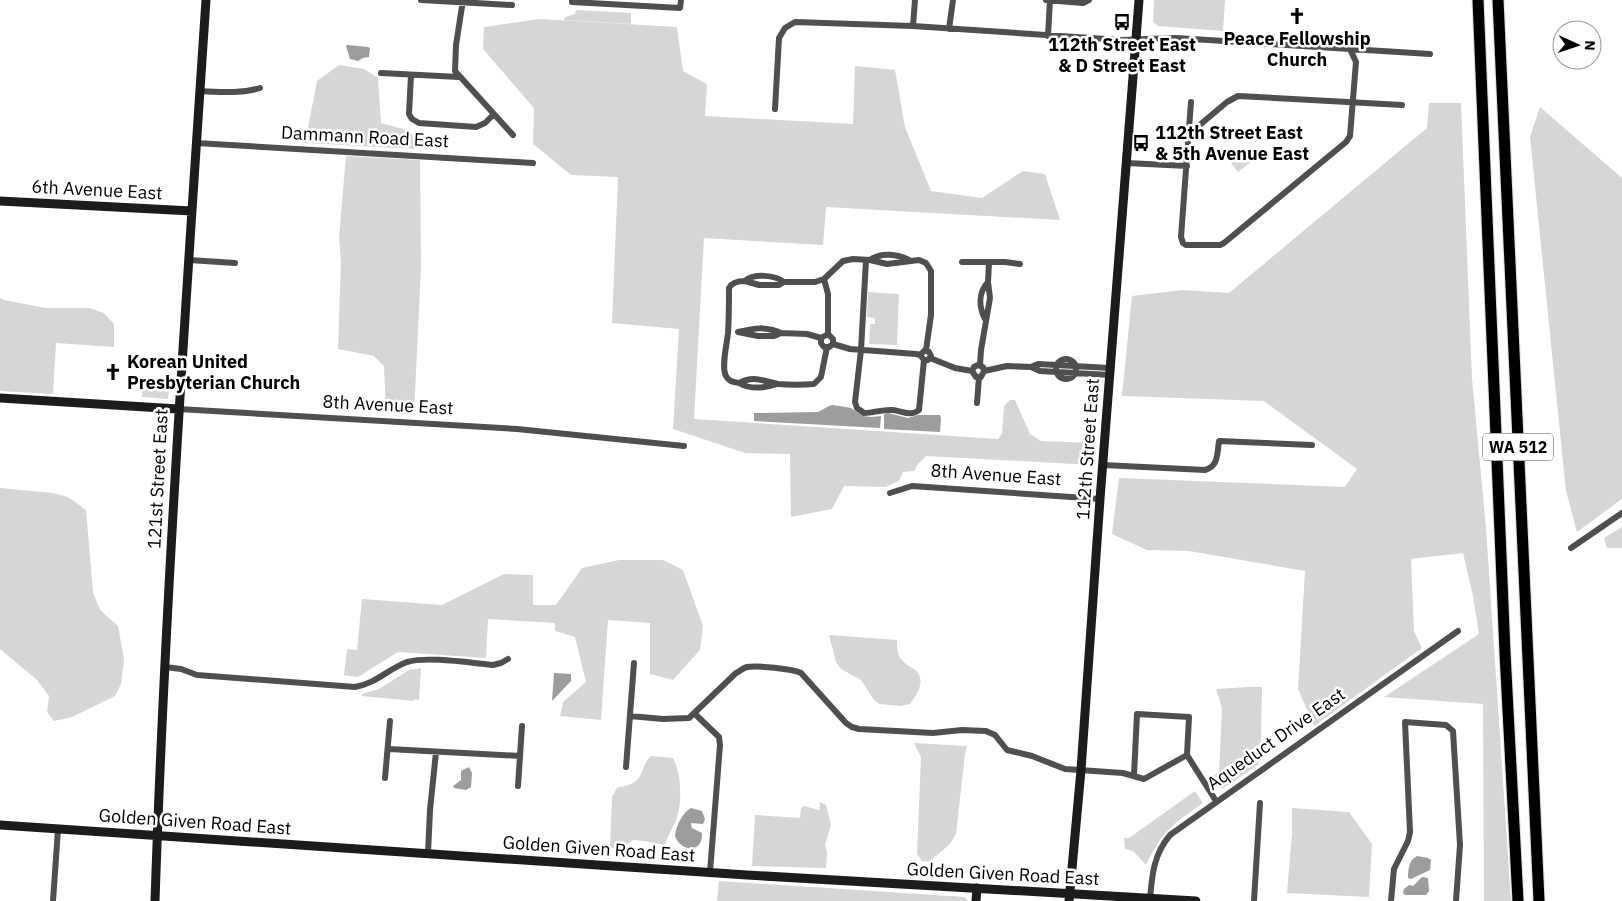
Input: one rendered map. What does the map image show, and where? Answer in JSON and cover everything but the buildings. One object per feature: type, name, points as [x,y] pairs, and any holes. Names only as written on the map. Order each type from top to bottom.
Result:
[{"type":"highway","name":"WA 512","points":[[1478,0],[1504,625],[1518,896]]},
{"type":"highway","name":"WA 512","points":[[1498,0],[1538,897]]},
{"type":"street","name":"121st Street East","points":[[155,901],[178,409],[206,0]]},
{"type":"street","points":[[421,0],[512,5]]},
{"type":"street","points":[[572,1],[680,8],[681,0]]},
{"type":"street","points":[[913,26],[915,0]]},
{"type":"street","points":[[949,29],[953,0]]},
{"type":"street","points":[[1046,0],[1083,3],[1090,0]]},
{"type":"street","points":[[1048,36],[1050,0]]},
{"type":"street","name":"112th Street East","points":[[1069,897],[1081,770],[1139,0]]},
{"type":"street","points":[[463,1],[454,67],[459,77],[513,134]]},
{"type":"street","points":[[775,109],[779,38],[785,28],[796,22],[913,26],[1121,40],[1176,38],[1430,54]]},
{"type":"street","points":[[1191,102],[1181,237],[1183,244],[1186,245],[1220,245],[1346,142],[1351,133],[1356,62],[1350,49]]},
{"type":"street","points":[[381,73],[459,77]]},
{"type":"street","points":[[411,75],[409,114],[415,121],[476,127],[485,123],[494,114]]},
{"type":"street","points":[[200,91],[247,92],[260,88]]},
{"type":"street","points":[[1189,134],[1227,102],[1238,96],[1402,104]]},
{"type":"street","name":"Dammann Road East","points":[[196,142],[533,163]]},
{"type":"street","points":[[1127,163],[1187,166]]},
{"type":"street","name":"6th Avenue East","points":[[0,201],[192,211]]},
{"type":"street","points":[[728,332],[759,328],[781,333],[834,338],[821,377],[814,384],[777,384],[769,387],[753,387],[744,386],[729,380],[724,370],[728,332],[729,288],[734,283],[745,281],[748,278],[766,276],[779,278],[784,282],[808,283],[824,278],[843,261],[853,259],[868,260],[874,257],[893,255],[909,260],[923,261],[930,267],[931,272],[931,315],[919,410],[911,414],[892,410],[864,413],[857,408],[855,402],[868,260]]},
{"type":"street","points":[[189,260],[235,264]]},
{"type":"street","points":[[962,262],[1020,264]]},
{"type":"street","points":[[979,377],[983,376],[984,371],[980,365],[985,319],[990,298],[988,282],[989,263]]},
{"type":"street","points":[[824,278],[828,294],[824,336],[821,343],[850,349],[925,356],[955,368],[972,371]]},
{"type":"street","points":[[1067,359],[1073,361],[1075,370],[1071,378],[1066,379],[1060,377],[1057,368],[1061,360],[1067,359]]},
{"type":"street","points":[[984,371],[1007,366],[1031,367],[1038,364],[1057,368]]},
{"type":"street","points":[[972,371],[974,367],[980,365]]},
{"type":"street","points":[[1075,370],[1110,372]]},
{"type":"street","points":[[972,371],[974,376],[979,377]]},
{"type":"street","points":[[977,403],[979,377]]},
{"type":"street","name":"8th Avenue East","points":[[0,398],[517,429],[684,446]]},
{"type":"street","points":[[1103,465],[1205,470],[1211,468],[1216,460],[1219,441],[1312,445]]},
{"type":"street","name":"8th Avenue East","points":[[890,493],[912,486],[1100,499]]},
{"type":"street","points":[[1571,548],[1622,513]]},
{"type":"street","name":"Aqueduct Drive East","points":[[1150,898],[1153,869],[1159,850],[1170,835],[1458,631]]},
{"type":"street","points":[[165,667],[181,669],[197,675],[355,687],[373,682],[409,662],[427,660],[492,665],[501,664],[508,659]]},
{"type":"street","points":[[626,767],[634,663]]},
{"type":"street","points":[[630,716],[684,719],[695,714],[736,673],[747,667],[793,669],[801,673],[842,719],[852,727],[933,733],[957,730],[986,731],[995,735],[1007,750],[1032,756],[1065,769],[1134,775],[1144,779],[1187,755]]},
{"type":"street","points":[[695,714],[719,737],[720,744],[710,872]]},
{"type":"street","points":[[1134,775],[1137,714],[1189,717],[1187,755],[1216,801]]},
{"type":"street","points":[[386,778],[390,721]]},
{"type":"street","points":[[1391,901],[1394,869],[1408,841],[1410,832],[1404,722],[1446,725],[1453,731],[1460,845],[1456,901]]},
{"type":"street","points":[[518,786],[522,726]]},
{"type":"street","points":[[388,749],[520,756]]},
{"type":"street","points":[[428,853],[436,752]]},
{"type":"street","points":[[1254,901],[1260,803]]},
{"type":"street","name":"Golden Given Road East","points":[[0,825],[977,888],[1069,897],[1150,898],[1196,901]]},
{"type":"street","points":[[53,901],[58,829]]},
{"type":"street","points":[[976,901],[977,888]]},
{"type":"shaded area","points":[[1154,0],[1225,0],[1223,31],[1158,26],[1153,22]]},
{"type":"shaded area","points":[[576,10],[631,13],[631,24],[564,20],[565,17],[575,14]]},
{"type":"shaded area","points":[[540,19],[677,27],[683,71],[707,84],[705,116],[853,124],[855,66],[895,70],[905,127],[931,191],[982,198],[1023,171],[1045,174],[1060,220],[826,207],[823,245],[704,238],[694,419],[998,439],[1002,434],[1004,406],[1010,400],[1015,400],[1030,434],[1041,441],[1093,443],[1093,465],[926,456],[914,471],[903,472],[899,481],[885,487],[844,486],[832,509],[791,517],[790,454],[745,453],[673,429],[679,329],[612,323],[618,177],[571,175],[533,144],[534,108],[483,49],[484,27]]},
{"type":"shaded area","points":[[347,45],[370,48],[369,57],[358,61],[350,59]]},
{"type":"shaded area","points":[[339,65],[364,69],[378,78],[381,123],[403,129],[412,134],[415,149],[305,143],[317,81]]},
{"type":"shaded area","points":[[1429,103],[1461,103],[1472,379],[1486,528],[1511,901],[1484,901],[1483,704],[1384,697],[1479,634],[1463,553],[1411,559],[1414,631],[1422,648],[1314,726],[1298,689],[1305,571],[1189,551],[1147,550],[1112,534],[1119,478],[1345,487],[1357,469],[1264,401],[1122,396],[1132,296],[1183,290],[1229,293],[1427,128]]},
{"type":"shaded area","points":[[1540,107],[1622,178],[1622,499],[1577,532],[1566,491],[1530,137]]},
{"type":"shaded area","points":[[1249,148],[1257,157],[1238,172],[1231,163]]},
{"type":"shaded area","points":[[346,156],[420,160],[421,267],[414,414],[386,412],[384,366],[374,356],[338,349],[341,262],[339,237]]},
{"type":"shaded area","points":[[868,292],[899,294],[897,345],[869,344],[870,324],[875,324],[875,318],[867,317]]},
{"type":"shaded area","points":[[0,298],[46,308],[89,308],[104,313],[114,324],[114,347],[56,343],[53,394],[0,391]]},
{"type":"shaded area","points":[[143,385],[169,388],[168,399],[142,397]]},
{"type":"shaded area","points":[[833,405],[851,408],[863,416],[881,416],[880,428],[754,421],[754,413],[818,412]]},
{"type":"shaded area","points":[[888,413],[908,418],[918,415],[940,415],[940,432],[884,429],[884,414]]},
{"type":"shaded area","points":[[0,488],[53,493],[68,497],[86,510],[93,592],[100,610],[118,626],[124,659],[121,684],[115,696],[72,717],[54,721],[47,712],[49,696],[37,680],[0,649]]},
{"type":"shaded area","points":[[1622,527],[1622,548],[1607,548],[1604,538]]},
{"type":"shaded area","points":[[619,560],[663,560],[683,570],[703,626],[700,650],[673,680],[650,674],[650,623],[608,620],[601,720],[560,716],[563,702],[586,682],[575,637],[555,631],[555,623],[488,619],[486,658],[398,652],[358,677],[344,675],[347,649],[357,650],[362,599],[442,605],[504,574],[533,575],[533,605],[556,605],[582,568]]},
{"type":"shaded area","points":[[829,635],[897,640],[900,657],[920,677],[920,686],[910,704],[900,706],[880,704],[874,700],[861,680],[841,669],[836,662]]},
{"type":"shaded area","points":[[421,668],[419,700],[362,696],[362,694],[379,689],[409,670]]},
{"type":"shaded area","points":[[554,673],[571,674],[571,681],[552,701]]},
{"type":"shaded area","points":[[1262,687],[1261,740],[1258,765],[1222,789],[1213,776],[1219,773],[1222,708],[1216,689]]},
{"type":"shaded area","points":[[914,743],[967,746],[956,834],[950,844],[929,862],[922,861],[917,854],[921,757]]},
{"type":"shaded area","points":[[651,756],[673,758],[676,764],[680,800],[674,825],[665,844],[633,840],[623,846],[610,848],[612,797],[617,788],[636,781]]},
{"type":"shaded area","points":[[469,767],[472,773],[471,787],[466,790],[454,788],[453,786],[461,780],[461,771]]},
{"type":"shaded area","points":[[1195,791],[1203,803],[1169,829],[1146,865],[1133,851],[1125,849],[1124,838],[1129,838]]},
{"type":"shaded area","points":[[820,802],[826,805],[831,825],[825,845],[827,852],[826,868],[752,866],[755,815],[800,818],[801,808],[804,806],[819,810],[819,814]]},
{"type":"shaded area","points":[[691,808],[702,811],[705,819],[703,824],[691,823],[692,828],[702,833],[699,845],[695,848],[681,845],[675,836],[680,820]]},
{"type":"shaded area","points":[[1292,808],[1349,812],[1372,844],[1369,897],[1287,893]]},
{"type":"shaded area","points":[[1417,856],[1431,860],[1430,870],[1411,879],[1408,878],[1408,871],[1412,860]]},
{"type":"shaded area","points":[[1422,877],[1428,878],[1429,891],[1426,895],[1405,895],[1403,893],[1404,889],[1409,885],[1413,886]]},
{"type":"shaded area","points":[[719,881],[965,897],[968,901],[717,901]]},
{"type":"place","name":"Peace Fellowship Church","points":[[1297,16]]},
{"type":"place","name":"112th Street East & D Street East","points":[[1122,22]]},
{"type":"place","name":"112th Street East & 5th Avenue East","points":[[1141,143]]},
{"type":"place","name":"Korean United Presbyterian Church","points":[[113,372]]}]
